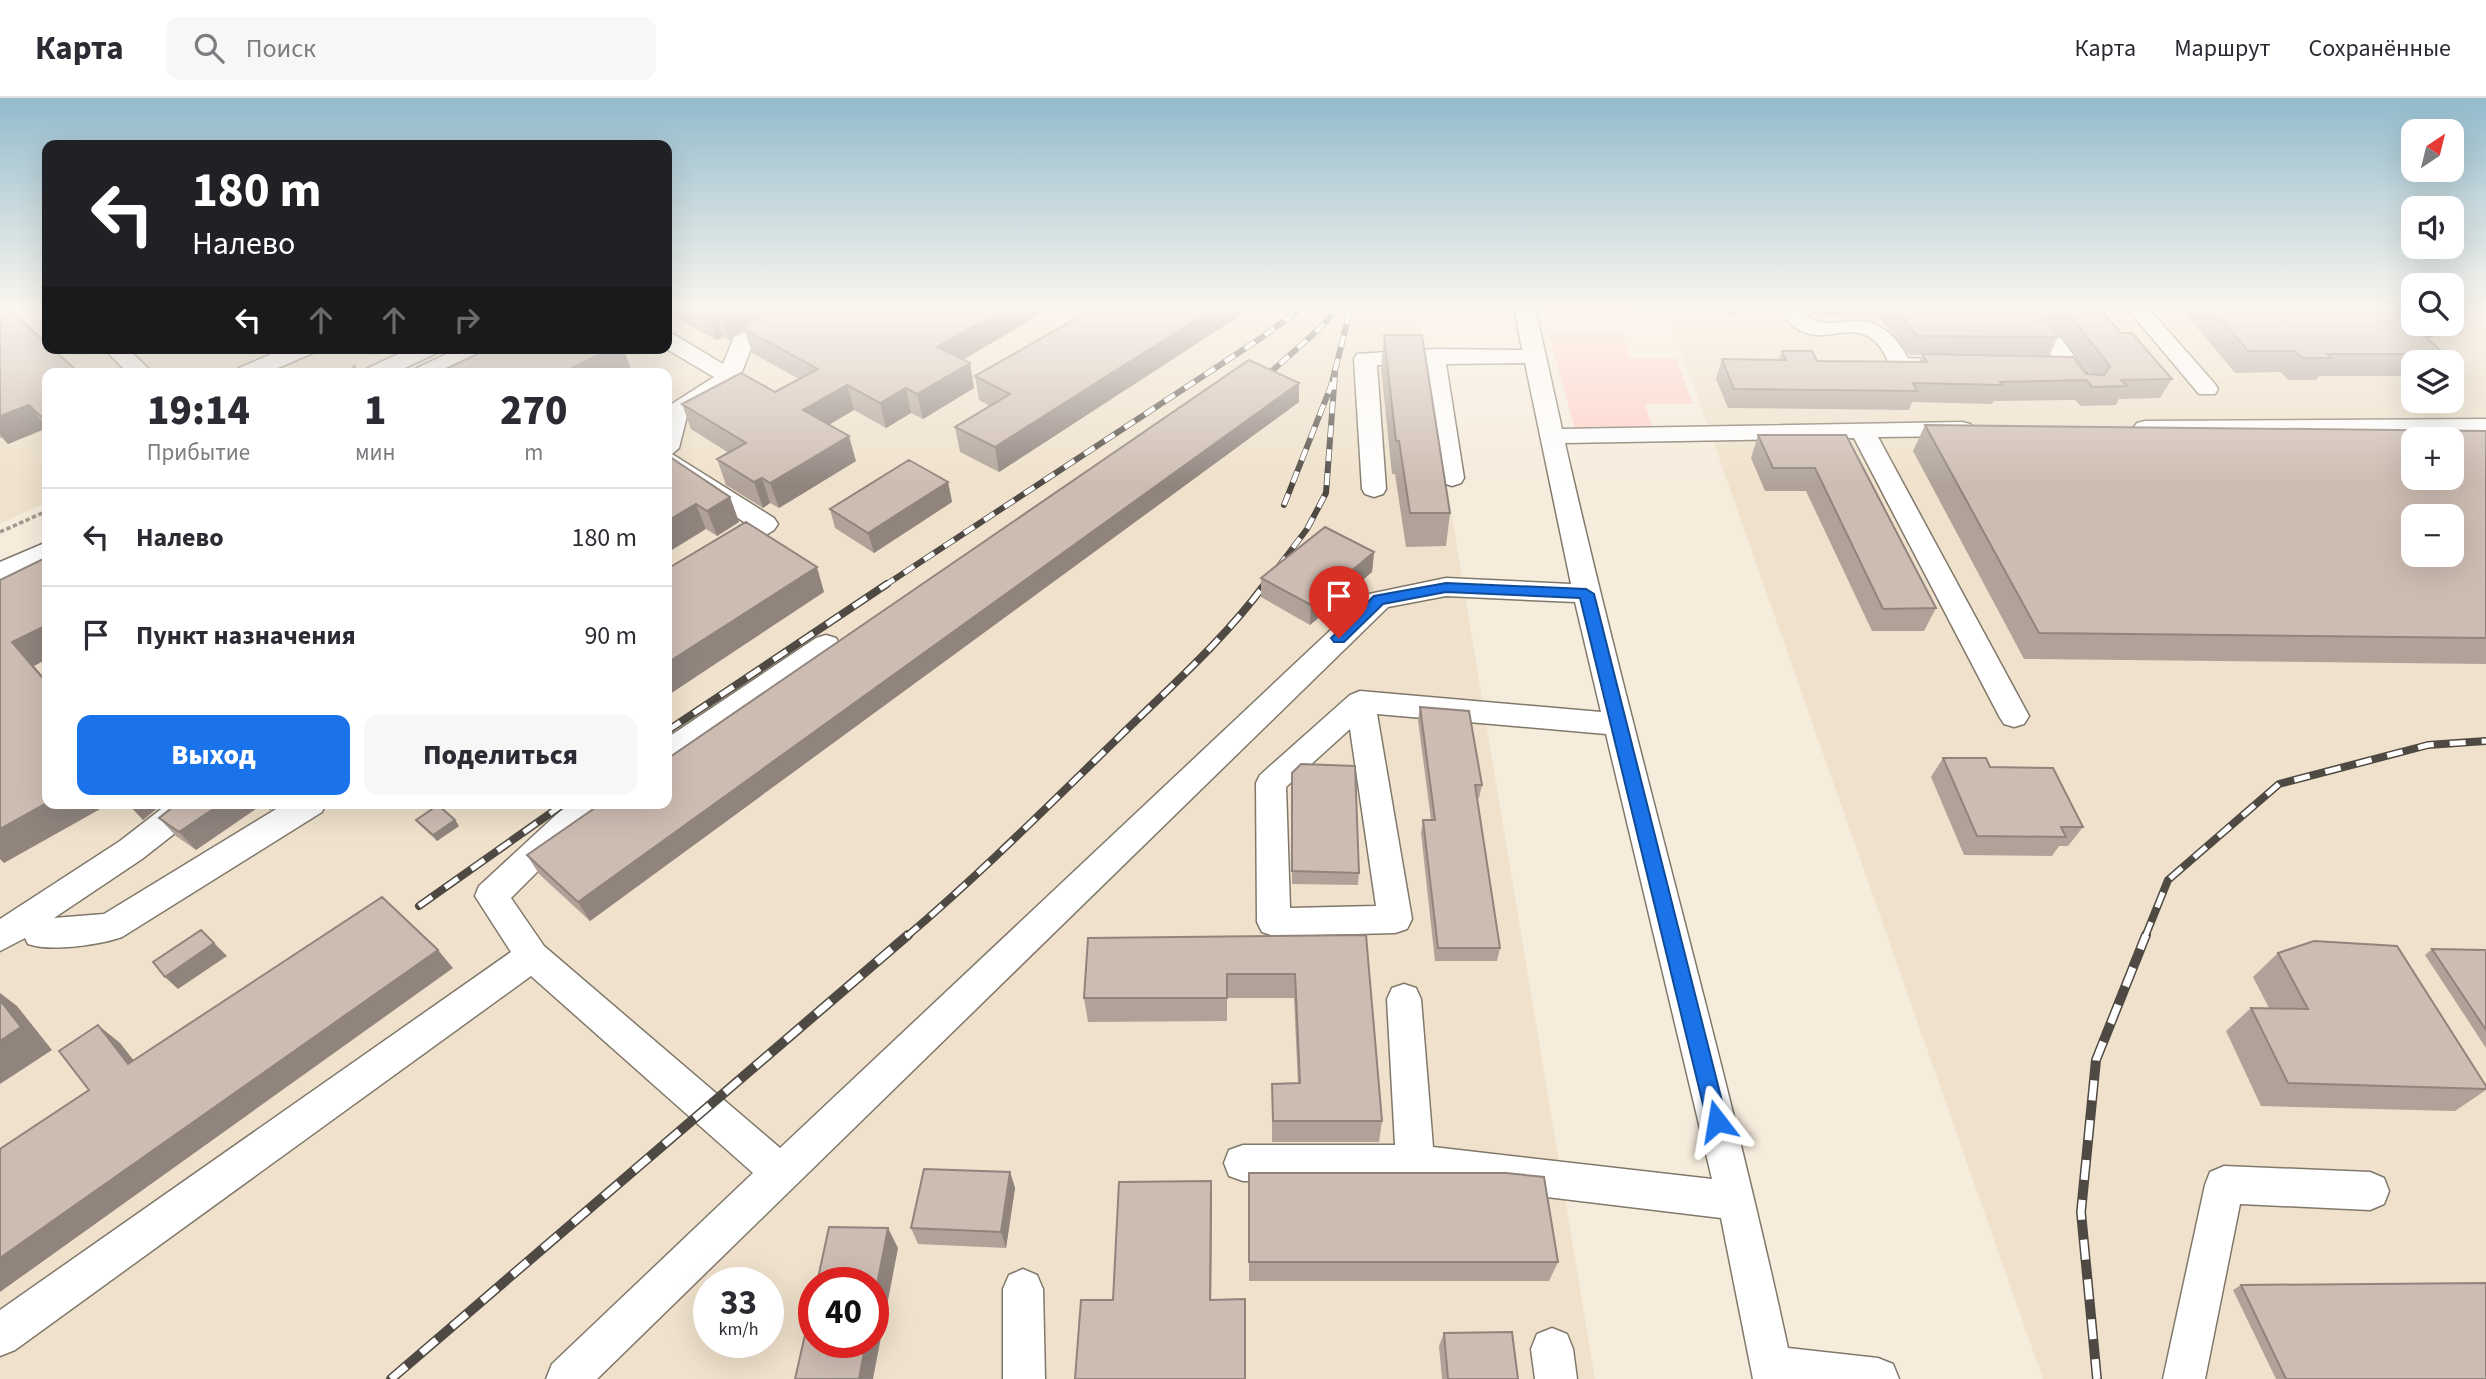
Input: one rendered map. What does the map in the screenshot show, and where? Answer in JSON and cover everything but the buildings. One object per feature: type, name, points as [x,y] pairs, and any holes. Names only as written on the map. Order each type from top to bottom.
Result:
[{"type":"street","points":[[712,367],[730,377]]},
{"type":"street","points":[[672,428],[677,409],[730,377],[734,367]]},
{"type":"street","points":[[1366,367],[1374,489]]},
{"type":"street","points":[[1436,367],[1452,478]]},
{"type":"street","points":[[1537,367],[1586,594],[1737,1201],[1772,1373],[1878,1379]]},
{"type":"street","points":[[2071,367],[2086,387]]},
{"type":"street","points":[[2188,367],[2207,389]]},
{"type":"street","points":[[2126,428],[2486,426]]},
{"type":"street","points":[[1553,436],[1685,436],[1862,429],[1987,429]]},
{"type":"street","points":[[1862,429],[2014,716]]},
{"type":"street","points":[[672,463],[765,524],[672,581]]},
{"type":"street","points":[[0,572],[42,552]]},
{"type":"street","points":[[567,1379],[1379,600],[1446,587],[1521,580],[1586,594]]},
{"type":"street","points":[[672,750],[826,645]]},
{"type":"street","points":[[1360,702],[1395,919],[1274,922],[1271,783],[1360,702],[1619,724]]},
{"type":"street","points":[[0,937],[131,850],[183,809]]},
{"type":"street","points":[[40,934],[110,928],[301,809]]},
{"type":"street","points":[[585,809],[569,820],[492,896],[532,956],[781,1173]]},
{"type":"street","points":[[0,1335],[532,956]]},
{"type":"street","points":[[1404,999],[1415,1163]]},
{"type":"street","points":[[1243,1163],[1415,1163],[1737,1201]]},
{"type":"street","points":[[2184,1379],[2224,1185],[2370,1191]]},
{"type":"street","points":[[1023,1289],[1024,1379]]},
{"type":"path","points":[[0,533],[42,513]]},
{"type":"shaded area","points":[[0,367],[349,367],[42,368],[42,504],[0,524]]},
{"type":"shaded area","points":[[1427,367],[1595,1379],[0,1379],[0,592],[42,572],[42,809],[672,809],[672,368],[474,368]]},
{"type":"shaded area","points":[[1558,367],[1679,367],[1693,404],[1645,404],[1654,433],[1576,433]]},
{"type":"shaded area","points":[[1687,367],[2401,367],[2401,413],[2464,413],[2464,367],[2486,367],[2486,1379],[2043,1379]]},
{"type":"railway","points":[[884,586],[1217,367]]},
{"type":"railway","points":[[1262,380],[1277,367]]},
{"type":"railway","points":[[1284,505],[1331,386],[1336,367]]},
{"type":"railway","points":[[1264,586],[1307,529],[1326,493],[1335,373]]},
{"type":"railway","points":[[906,937],[987,864],[1175,683],[1213,645],[1265,584]]},
{"type":"railway","points":[[672,728],[884,586]]},
{"type":"railway","points":[[2145,937],[2168,880],[2279,784],[2428,745],[2486,741]]},
{"type":"railway","points":[[419,906],[556,809]]},
{"type":"railway","points":[[391,1379],[908,935]]},
{"type":"railway","points":[[2097,1379],[2081,1212],[2096,1060],[2146,935]]},
{"type":"route","points":[[1339,638],[1379,600],[1446,587],[1586,594],[1717,1121]]}]
